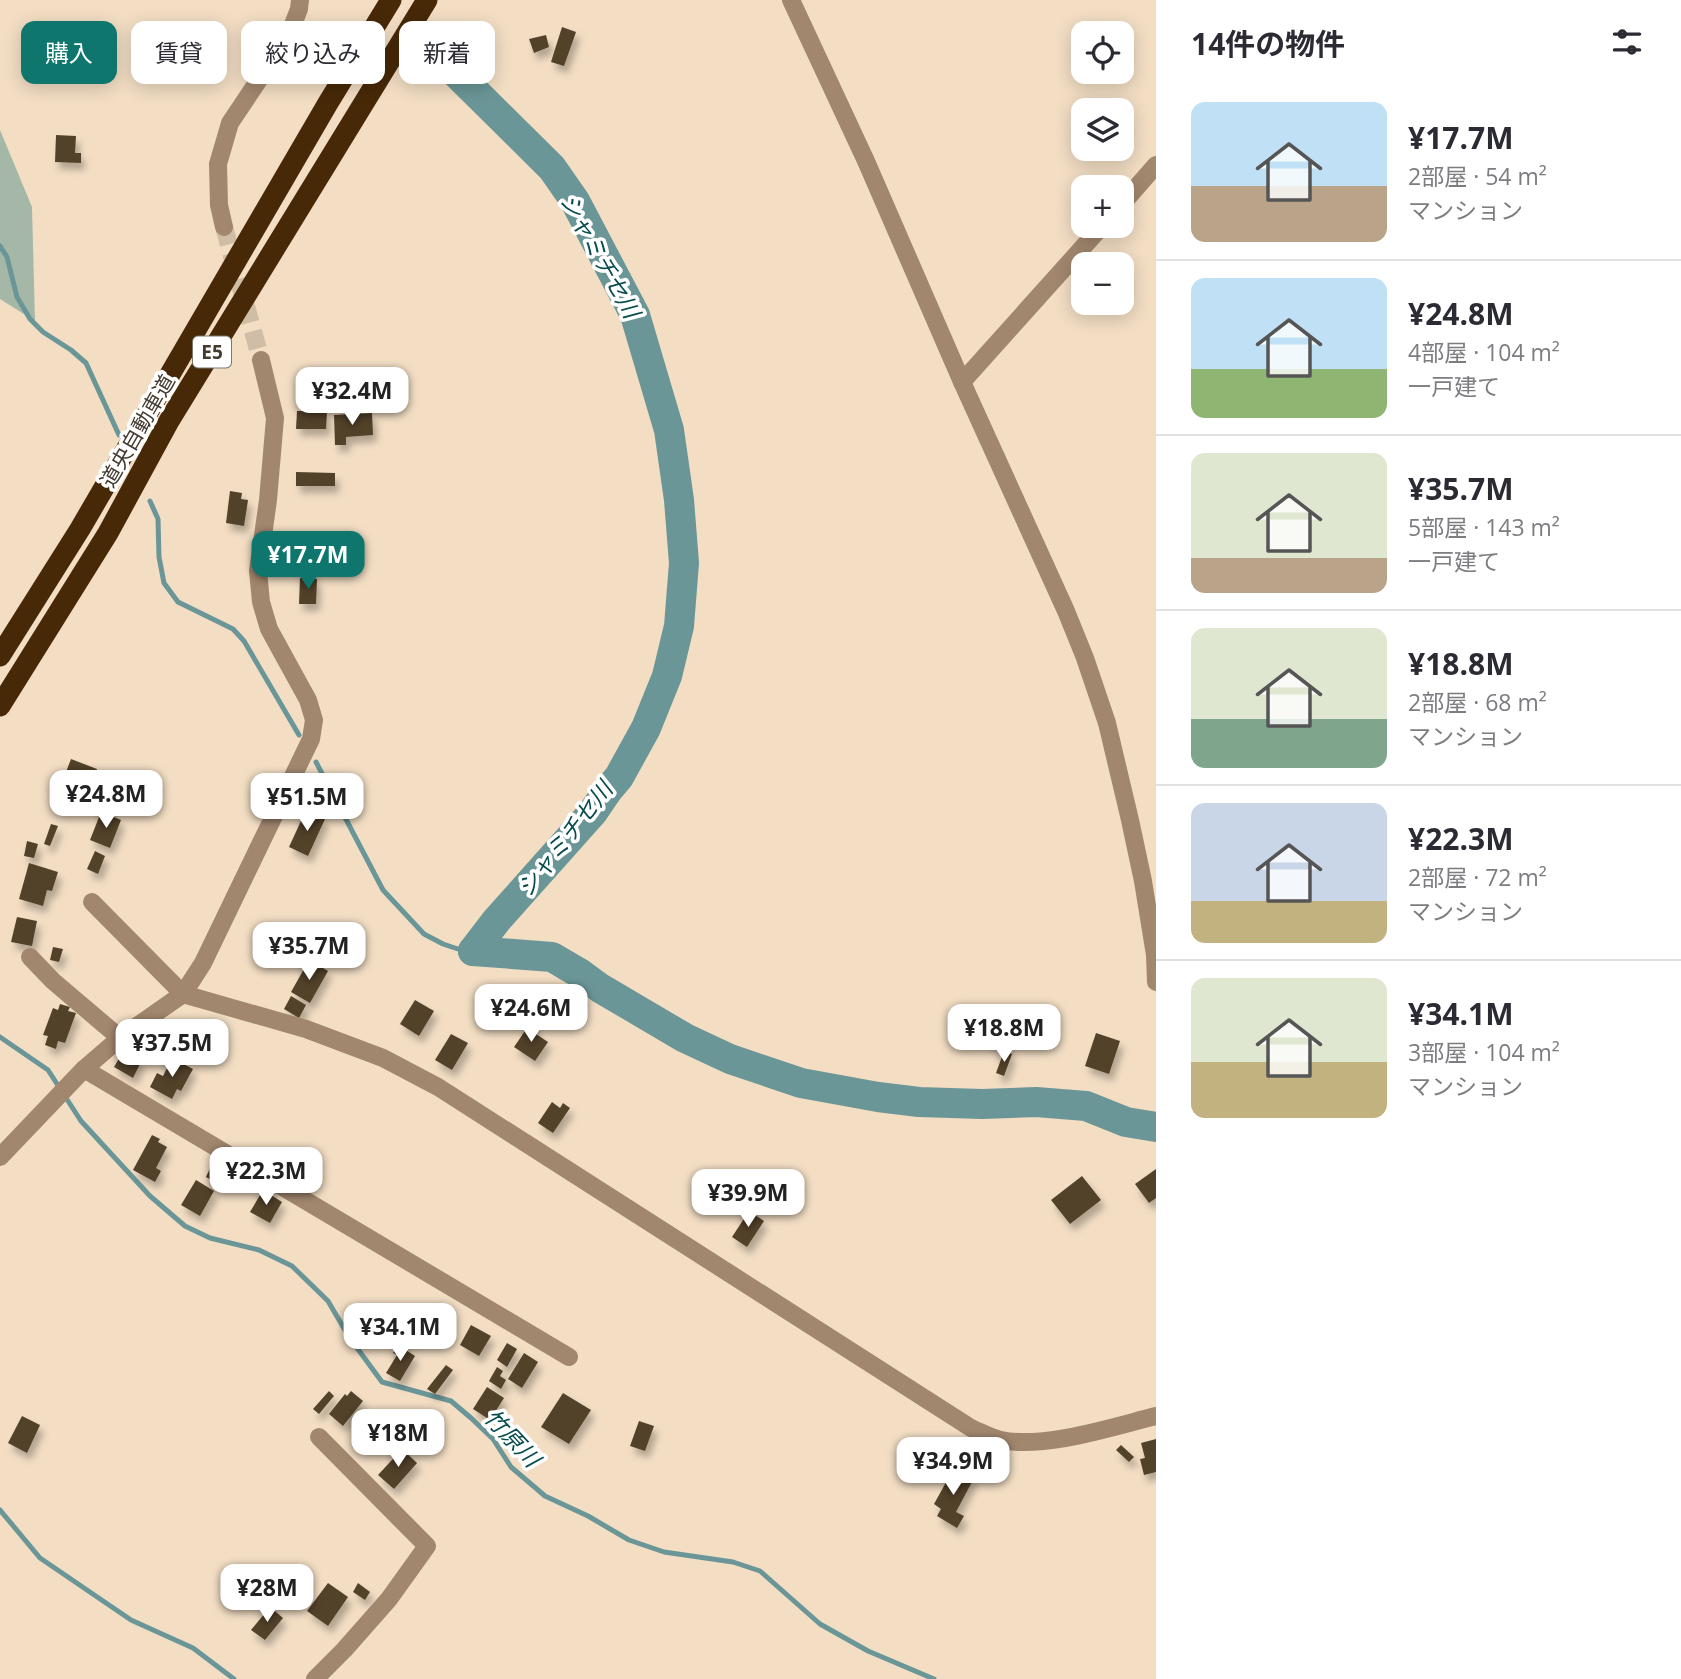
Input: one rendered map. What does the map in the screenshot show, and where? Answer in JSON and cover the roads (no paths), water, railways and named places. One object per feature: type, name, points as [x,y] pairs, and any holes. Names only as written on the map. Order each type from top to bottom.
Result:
[{"type":"highway","name":"道央自動車道","points":[[0,656],[80,529],[388,0]]},
{"type":"highway","name":"道央自動車道","points":[[414,21],[427,0]]},
{"type":"highway","points":[[418,21],[435,0]]},
{"type":"highway","name":"道央自動車道","points":[[0,706],[108,533],[169,421],[399,46]]},
{"type":"street","points":[[223,227],[219,205],[218,164],[230,123],[289,35],[300,0]]},
{"type":"street","points":[[791,0],[866,161],[1085,658],[1107,723],[1130,820],[1143,881],[1155,956],[1156,982]]},
{"type":"street","points":[[1134,190],[1156,165]]},
{"type":"street","points":[[962,382],[1091,238]]},
{"type":"street","points":[[0,1157],[84,1069],[120,1038],[183,994],[203,963],[311,739],[314,720],[309,700],[269,629],[261,603],[258,571],[275,418],[261,360]]},
{"type":"street","points":[[92,902],[183,994],[306,1029],[383,1058],[438,1087],[971,1428],[999,1440],[1027,1443],[1062,1438],[1156,1416]]},
{"type":"street","points":[[30,957],[120,1038]]},
{"type":"street","points":[[84,1069],[569,1357]]},
{"type":"street","points":[[315,1679],[389,1599],[427,1546],[319,1437]]},
{"type":"waterway","name":"シャミチセ川","points":[[467,84],[552,168],[575,201],[635,315],[669,430],[684,563],[679,626],[667,676],[646,728],[619,777],[593,812],[496,921],[473,951]]},
{"type":"waterway","points":[[0,246],[7,257],[17,297],[30,319],[43,332],[86,363],[119,435]]},
{"type":"waterway","points":[[150,501],[158,519],[159,557],[164,583],[178,602],[233,629],[244,641],[299,735]]},
{"type":"waterway","points":[[316,762],[383,890],[424,934],[443,944],[473,951]]},
{"type":"waterway","name":"シャミチセ川","points":[[473,951],[552,957],[685,1038],[730,1059],[801,1083],[919,1102],[1036,1102],[1086,1106],[1126,1122],[1156,1127]]},
{"type":"waterway","name":"竹原川","points":[[0,1037],[48,1070],[81,1121],[150,1196],[185,1226],[210,1238],[259,1250],[292,1266],[328,1301],[349,1337],[382,1382],[451,1401],[493,1439],[511,1467],[545,1496],[588,1516],[629,1540],[664,1552],[733,1562],[760,1571],[820,1624],[868,1651],[934,1679]]},
{"type":"waterway","points":[[0,1510],[40,1558],[131,1620],[193,1648],[234,1679]]},
{"type":"tunnel","points":[[224,227],[261,360]]}]
